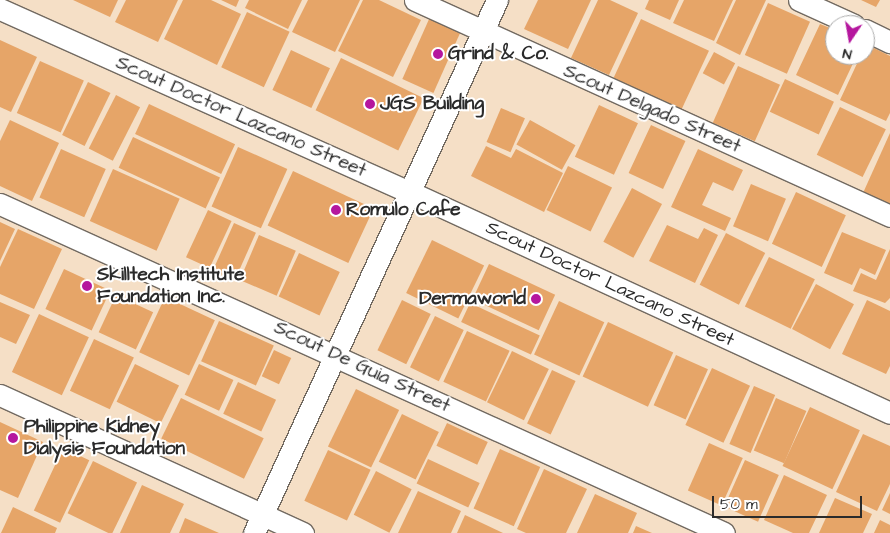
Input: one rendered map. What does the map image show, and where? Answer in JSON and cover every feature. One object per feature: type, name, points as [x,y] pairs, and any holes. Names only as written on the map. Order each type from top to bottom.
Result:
[{"type":"street","name":"Scout Delgado Street","points":[[415,0],[890,216]]},
{"type":"street","points":[[259,524],[497,0]]},
{"type":"street","points":[[799,0],[832,15]]},
{"type":"street","name":"Scout Doctor Lazcano Street","points":[[0,10],[410,192],[890,413]]},
{"type":"street","points":[[875,35],[890,42]]},
{"type":"street","name":"Scout De Guia Street","points":[[0,204],[336,355],[724,533]]},
{"type":"street","points":[[0,395],[259,524],[303,533]]},
{"type":"building","points":[[73,0],[118,0],[110,17]]},
{"type":"building","points":[[126,0],[178,0],[158,42],[115,22]]},
{"type":"building","points":[[183,0],[211,0],[241,14],[217,65],[164,39]]},
{"type":"building","points":[[221,0],[239,0],[236,7]]},
{"type":"building","points":[[249,0],[302,0],[288,29],[245,8]]},
{"type":"building","points":[[308,0],[360,0],[335,52],[292,32]]},
{"type":"building","points":[[363,0],[379,0],[421,20],[393,77],[338,51]]},
{"type":"building","points":[[538,0],[591,0],[568,49],[524,29]]},
{"type":"building","points":[[598,0],[610,0],[638,13],[609,75],[571,58]]},
{"type":"building","points":[[649,0],[679,0],[670,20],[645,9]]},
{"type":"building","points":[[684,0],[733,0],[714,41],[673,23]]},
{"type":"building","points":[[736,0],[766,0],[740,55],[716,43]]},
{"type":"building","points":[[861,0],[880,0],[876,7]]},
{"type":"building","points":[[768,3],[810,22],[787,74],[745,55]]},
{"type":"building","points":[[247,12],[290,32],[264,87],[221,67]]},
{"type":"building","points":[[430,17],[461,31],[433,93],[402,79]]},
{"type":"building","points":[[641,19],[709,51],[682,110],[614,78]]},
{"type":"building","points":[[820,24],[825,26],[825,65],[852,65],[838,95],[796,75]]},
{"type":"building","points":[[0,40],[37,57],[11,112],[0,107]]},
{"type":"building","points":[[875,48],[890,56],[890,113],[886,121],[840,100],[856,65],[875,65]]},
{"type":"building","points":[[291,50],[330,68],[311,108],[272,90]]},
{"type":"building","points":[[714,52],[735,63],[724,84],[703,73]]},
{"type":"building","name":"JGS Building","points":[[341,58],[424,98],[398,150],[316,110]]},
{"type":"building","points":[[40,61],[84,81],[61,133],[17,113]]},
{"type":"building","points":[[738,66],[780,85],[755,141],[713,123]]},
{"type":"building","points":[[785,79],[834,102],[819,134],[770,112]]},
{"type":"building","points":[[88,82],[110,93],[85,146],[62,135]]},
{"type":"building","points":[[116,95],[140,107],[113,161],[89,148]]},
{"type":"building","points":[[149,104],[235,144],[221,174],[135,134]]},
{"type":"building","points":[[599,105],[638,123],[614,175],[575,157]]},
{"type":"building","points":[[840,107],[886,129],[863,177],[817,155]]},
{"type":"building","points":[[501,108],[525,118],[510,152],[487,142]]},
{"type":"building","points":[[10,120],[59,143],[32,201],[0,186],[0,141]]},
{"type":"building","points":[[530,120],[575,145],[562,170],[516,144]]},
{"type":"building","points":[[651,125],[685,141],[663,189],[629,173]]},
{"type":"building","points":[[890,133],[890,205],[863,193]]},
{"type":"building","points":[[133,137],[220,178],[206,208],[119,168]]},
{"type":"building","points":[[486,146],[511,158],[516,149],[563,173],[544,212],[471,176]]},
{"type":"building","points":[[238,147],[287,169],[261,228],[212,206]]},
{"type":"building","points":[[61,149],[106,169],[84,217],[39,197]]},
{"type":"building","points":[[698,149],[743,170],[733,191],[713,182],[702,205],[731,218],[725,231],[671,207]]},
{"type":"building","points":[[568,166],[612,187],[591,232],[547,210]]},
{"type":"building","points":[[113,169],[180,199],[157,251],[90,221]]},
{"type":"building","points":[[293,171],[374,209],[348,263],[268,225]]},
{"type":"building","points":[[751,184],[786,199],[768,241],[733,226]]},
{"type":"building","points":[[632,188],[662,204],[633,258],[603,242]]},
{"type":"building","points":[[796,192],[846,215],[822,267],[772,244]]},
{"type":"building","points":[[208,210],[232,221],[210,268],[186,257]]},
{"type":"building","points":[[0,222],[15,229],[0,261]]},
{"type":"building","points":[[234,223],[256,233],[235,280],[213,271]]},
{"type":"building","points":[[667,225],[698,239],[704,228],[718,235],[695,283],[649,261]]},
{"type":"building","points":[[18,229],[62,249],[34,309],[0,294],[0,267]]},
{"type":"building","points":[[842,232],[886,250],[875,275],[860,268],[852,285],[824,273]]},
{"type":"building","points":[[726,233],[765,253],[739,305],[700,285]]},
{"type":"building","points":[[259,235],[296,251],[277,296],[240,280]]},
{"type":"building","points":[[432,240],[484,265],[458,318],[406,293]]},
{"type":"building","points":[[890,249],[890,298],[885,303],[853,291],[861,273],[876,280]]},
{"type":"building","points":[[299,253],[340,272],[319,316],[279,297]]},
{"type":"building","points":[[769,257],[815,279],[791,329],[745,306]]},
{"type":"building","points":[[489,264],[555,295],[539,330],[473,299]]},
{"type":"building","points":[[64,269],[110,291],[92,330],[45,309]]},
{"type":"building","points":[[816,284],[854,304],[830,349],[792,329]]},
{"type":"building","points":[[116,295],[153,312],[136,349],[99,332]]},
{"type":"building","points":[[165,297],[215,320],[189,376],[139,352]]},
{"type":"building","points":[[402,300],[431,314],[406,364],[377,350]]},
{"type":"building","points":[[867,300],[890,311],[890,366],[886,374],[842,354]]},
{"type":"building","points":[[559,301],[604,322],[579,376],[534,354]]},
{"type":"building","points":[[0,302],[30,315],[16,344],[0,337]]},
{"type":"building","points":[[470,303],[540,336],[531,355],[461,322]]},
{"type":"building","points":[[39,314],[89,337],[62,395],[12,372]]},
{"type":"building","points":[[435,316],[464,330],[439,381],[410,367]]},
{"type":"building","points":[[219,321],[274,345],[256,386],[201,361]]},
{"type":"building","points":[[608,322],[673,352],[648,407],[583,376]]},
{"type":"building","points":[[467,331],[510,351],[486,402],[443,382]]},
{"type":"building","points":[[94,339],[134,358],[110,409],[70,391]]},
{"type":"building","points":[[274,350],[291,358],[279,384],[262,376]]},
{"type":"building","points":[[512,351],[549,369],[524,420],[487,402]]},
{"type":"building","points":[[676,355],[708,369],[686,419],[654,405]]},
{"type":"building","points":[[135,364],[179,385],[161,423],[117,402]]},
{"type":"building","points":[[199,364],[233,380],[219,411],[185,395]]},
{"type":"building","points":[[712,368],[750,386],[723,443],[685,425]]},
{"type":"building","points":[[552,370],[576,381],[551,434],[527,423]]},
{"type":"building","points":[[238,382],[276,400],[261,431],[223,414]]},
{"type":"building","points":[[754,386],[775,395],[751,453],[729,444]]},
{"type":"building","points":[[356,389],[399,410],[371,468],[328,447]]},
{"type":"building","points":[[181,398],[264,438],[244,479],[161,438]]},
{"type":"building","points":[[776,398],[806,411],[784,463],[754,450]]},
{"type":"building","points":[[810,407],[860,430],[832,489],[783,466]]},
{"type":"building","points":[[402,414],[439,432],[416,480],[379,462]]},
{"type":"building","points":[[0,422],[43,442],[18,498],[0,490]]},
{"type":"building","points":[[447,423],[488,442],[477,465],[436,446]]},
{"type":"building","points":[[863,434],[890,446],[890,484],[877,511],[836,492]]},
{"type":"building","points":[[709,443],[743,458],[722,506],[688,491]]},
{"type":"building","points":[[63,448],[89,460],[60,523],[34,511]]},
{"type":"building","points":[[500,449],[540,467],[514,526],[474,508]]},
{"type":"building","points":[[328,450],[371,470],[347,521],[304,501]]},
{"type":"building","points":[[428,459],[480,483],[468,508],[417,483]]},
{"type":"building","points":[[745,460],[779,475],[758,522],[724,507]]},
{"type":"building","points":[[93,461],[137,482],[112,533],[108,533],[68,513]]},
{"type":"building","points":[[544,469],[587,489],[566,533],[526,533],[517,529]]},
{"type":"building","points":[[376,471],[412,489],[389,533],[354,515]]},
{"type":"building","points":[[784,475],[827,495],[809,533],[793,533],[764,520]]},
{"type":"building","points":[[142,485],[184,504],[170,533],[120,533]]},
{"type":"building","points":[[418,491],[461,511],[451,533],[398,533]]},
{"type":"building","points":[[890,493],[890,514],[882,510]]},
{"type":"building","points":[[595,494],[637,513],[628,533],[577,533]]},
{"type":"building","points":[[835,498],[872,514],[863,533],[819,533]]},
{"type":"building","points":[[13,507],[57,528],[55,533],[1,533]]},
{"type":"building","points":[[465,515],[503,533],[457,533]]},
{"type":"building","points":[[185,518],[219,533],[179,533]]},
{"type":"building","points":[[880,520],[890,525],[890,533],[874,533]]},
{"type":"building","points":[[636,526],[652,533],[633,533]]},
{"type":"place","name":"Grind & Co.","points":[[438,54]]},
{"type":"place","name":"JGS Building","points":[[370,104]]},
{"type":"place","name":"Romulo Cafe","points":[[336,210]]},
{"type":"place","name":"Skilltech Institute Foundation Inc.","points":[[87,286]]},
{"type":"place","name":"Dermaworld","points":[[536,299]]},
{"type":"place","name":"Philippine Kidney Dialysis Foundation","points":[[13,438]]}]
